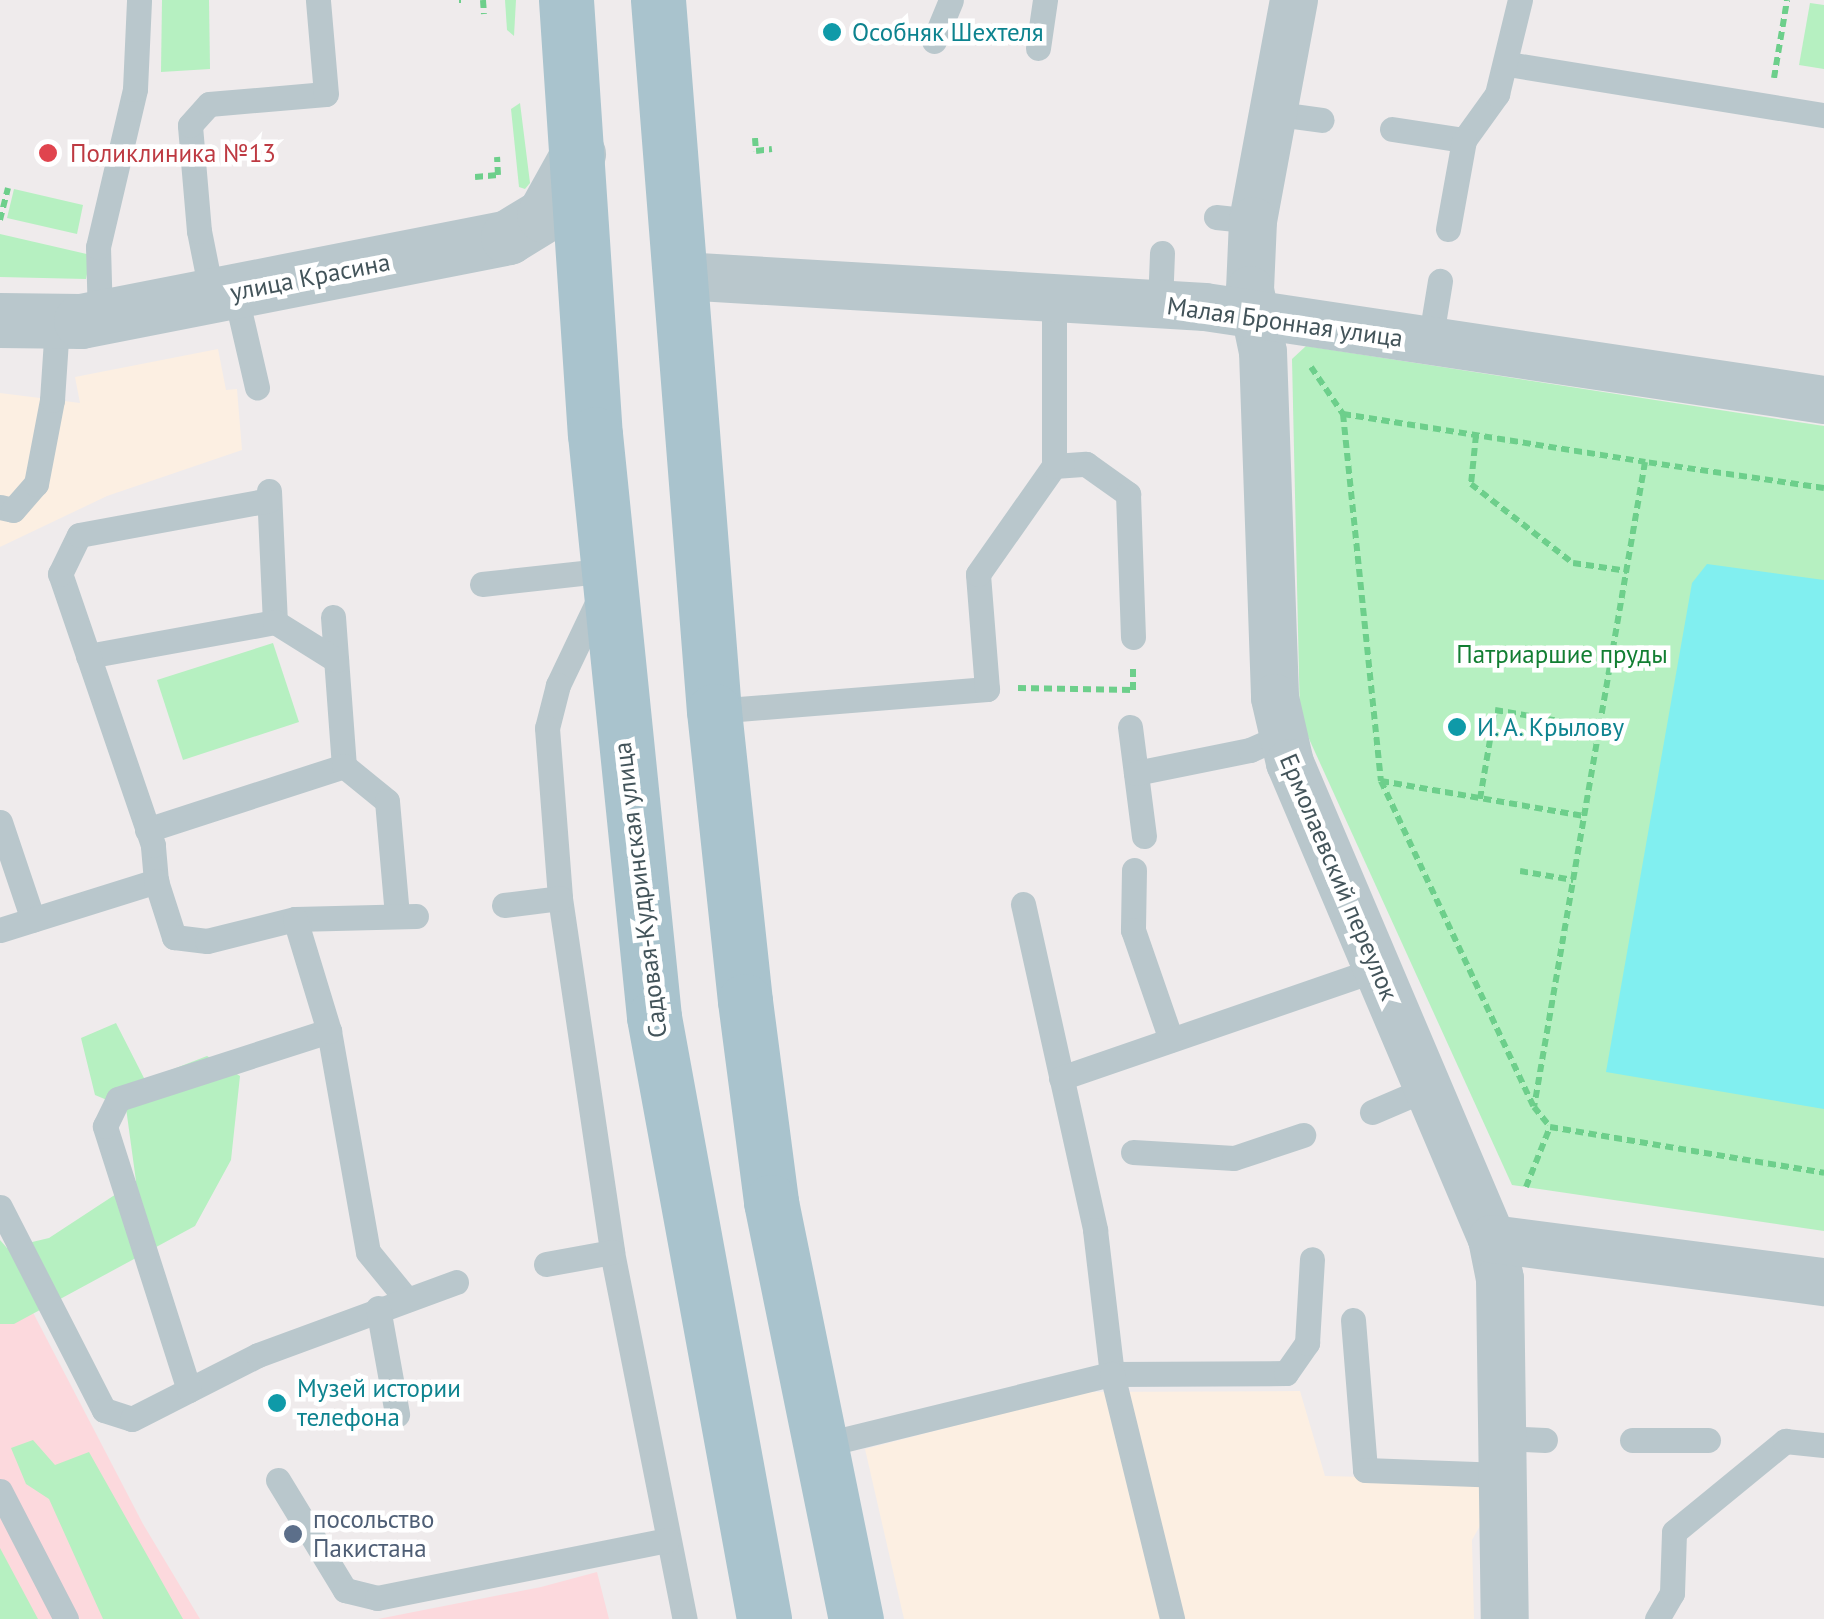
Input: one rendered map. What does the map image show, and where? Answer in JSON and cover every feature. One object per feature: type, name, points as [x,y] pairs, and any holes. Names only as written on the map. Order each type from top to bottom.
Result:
[{"type":"main road","name":"Садовая-Кудринская улица","points":[[566,0],[608,575],[654,1016],[764,1619]]},
{"type":"main road","points":[[658,0],[714,711],[772,1202],[818,1446],[856,1619]]},
{"type":"street","name":"Ермолаевский переулок","points":[[1294,0],[1271,113],[1234,219],[1263,352],[1281,736],[1492,1239],[1500,1279],[1517,1451],[1505,1619]]},
{"type":"street","name":"улица Красина","points":[[0,320],[78,321],[508,237],[544,215],[578,154]]},
{"type":"street","name":"Малая Бронная улица","points":[[682,276],[1160,305],[1254,315],[1824,400]]},
{"type":"street","points":[[1492,1239],[1824,1282]]},
{"type":"lane","points":[[0,507],[13,510],[36,484],[52,400],[98,246],[135,88],[138,0]]},
{"type":"lane","points":[[258,387],[198,231],[190,125],[209,104],[326,94],[318,0]]},
{"type":"lane","points":[[934,41],[950,0]]},
{"type":"lane","points":[[1038,48],[1045,0]]},
{"type":"lane","points":[[1448,229],[1464,140],[1497,94],[1508,64],[1520,0]]},
{"type":"lane","points":[[1508,64],[1824,116]]},
{"type":"lane","points":[[1271,113],[1322,120]]},
{"type":"lane","points":[[1392,128],[1464,140]]},
{"type":"lane","points":[[1160,305],[1162,253]]},
{"type":"lane","points":[[1430,342],[1440,280]]},
{"type":"lane","points":[[714,711],[987,690],[978,574],[1054,466],[1054,299]]},
{"type":"lane","points":[[1054,466],[1086,464],[1128,494],[1133,637]]},
{"type":"lane","points":[[333,617],[344,766],[387,801],[406,916],[295,919],[207,941],[174,937],[156,881],[147,830],[78,649],[60,574],[80,535],[269,495],[281,611],[336,660]]},
{"type":"lane","points":[[482,584],[608,575],[558,684],[547,728],[560,898],[612,1252],[685,1619]]},
{"type":"lane","points":[[78,649],[281,611]]},
{"type":"lane","points":[[1130,727],[1144,836]]},
{"type":"lane","points":[[1136,773],[1250,750],[1281,736]]},
{"type":"lane","points":[[147,830],[344,766]]},
{"type":"lane","points":[[0,822],[33,920]]},
{"type":"lane","points":[[1134,870],[1134,930],[1171,1040]]},
{"type":"lane","points":[[0,930],[156,881]]},
{"type":"lane","points":[[504,905],[560,898]]},
{"type":"lane","points":[[1023,904],[1095,1230],[1112,1374],[1172,1619]]},
{"type":"lane","points":[[295,919],[330,1031],[368,1252],[404,1296]]},
{"type":"lane","points":[[1061,1078],[1378,970]]},
{"type":"lane","points":[[189,1390],[105,1126],[118,1099],[330,1031]]},
{"type":"lane","points":[[1372,1112],[1428,1088]]},
{"type":"lane","points":[[1133,1152],[1234,1158],[1303,1135]]},
{"type":"lane","points":[[0,1207],[104,1410],[132,1420],[189,1390],[404,1296],[456,1282]]},
{"type":"lane","points":[[546,1264],[612,1252]]},
{"type":"lane","points":[[818,1446],[1112,1374],[1286,1373],[1307,1344],[1312,1259]]},
{"type":"lane","points":[[378,1308],[397,1414]]},
{"type":"lane","points":[[1353,1320],[1365,1470],[1517,1451]]},
{"type":"lane","points":[[1632,1440],[1708,1440]]},
{"type":"lane","points":[[1657,1619],[1672,1593],[1674,1532],[1785,1440],[1824,1445]]},
{"type":"lane","points":[[278,1480],[345,1590],[377,1598],[667,1540]]},
{"type":"lane","points":[[0,1491],[66,1619]]},
{"type":"path","points":[[483,0],[484,14]]},
{"type":"path","points":[[1768,106],[1788,0]]},
{"type":"path","points":[[755,138],[756,151],[772,150]]},
{"type":"path","points":[[475,177],[498,175],[496,156]]},
{"type":"path","points":[[0,220],[8,188]]},
{"type":"path","points":[[1298,354],[1332,390],[1343,414],[1381,781],[1534,1107],[1550,1127],[1824,1172]]},
{"type":"path","points":[[1343,414],[1824,488]]},
{"type":"path","points":[[1476,435],[1471,484],[1573,563],[1627,571]]},
{"type":"path","points":[[1534,1107],[1645,462]]},
{"type":"path","points":[[987,690],[1132,690],[1133,637]]},
{"type":"path","points":[[1480,798],[1495,710],[1600,728]]},
{"type":"path","points":[[1381,781],[1584,816]]},
{"type":"path","points":[[1520,872],[1573,880]]},
{"type":"path","points":[[1526,1187],[1550,1127]]},
{"type":"shaded area","points":[[218,349],[226,390],[237,389],[242,450],[107,496],[0,547],[0,393],[80,403],[75,377]]},
{"type":"shaded area","points":[[0,1249],[143,1524],[200,1619],[0,1619]]},
{"type":"shaded area","points":[[1300,1391],[1325,1476],[1480,1480],[1481,1524],[1472,1540],[1474,1619],[904,1619],[865,1449],[1085,1392]]},
{"type":"shaded area","points":[[597,1572],[609,1619],[378,1619],[541,1587]]},
{"type":"green space","points":[[162,0],[209,0],[210,69],[161,72]]},
{"type":"green space","points":[[505,0],[516,0],[514,36],[507,30]]},
{"type":"green space","points":[[1810,3],[1824,5],[1824,69],[1799,65]]},
{"type":"green space","points":[[520,103],[530,183],[525,189],[519,187],[511,109]]},
{"type":"green space","points":[[14,189],[83,205],[77,234],[7,218]]},
{"type":"green space","points":[[0,234],[91,255],[86,279],[0,277]]},
{"type":"green space","name":"Патриаршие пруды","points":[[1306,346],[1824,426],[1824,1231],[1512,1185],[1300,719],[1292,359]]},
{"type":"green space","points":[[273,643],[299,722],[183,760],[157,680]]},
{"type":"green space","points":[[116,1023],[145,1080],[207,1056],[240,1076],[231,1160],[195,1226],[14,1324],[0,1324],[0,1240],[7,1248],[49,1238],[136,1181],[126,1108],[95,1095],[81,1038]]},
{"type":"green space","points":[[33,1440],[55,1465],[89,1452],[183,1619],[103,1619],[49,1499],[26,1484],[11,1448]]},
{"type":"green space","points":[[0,1548],[38,1619],[0,1619]]},
{"type":"water","name":"Патриаршие пруды","points":[[1707,564],[1824,580],[1824,1109],[1606,1072],[1692,583]]},
{"type":"place","name":"Особняк Шехтеля","points":[[832,32]]},
{"type":"place","name":"Поликлиника №13","points":[[48,153]]},
{"type":"place","name":"И. А. Крылову","points":[[1457,727]]},
{"type":"place","name":"Музей истории телефона","points":[[277,1403]]},
{"type":"place","name":"посольство Пакистана","points":[[293,1534]]}]
